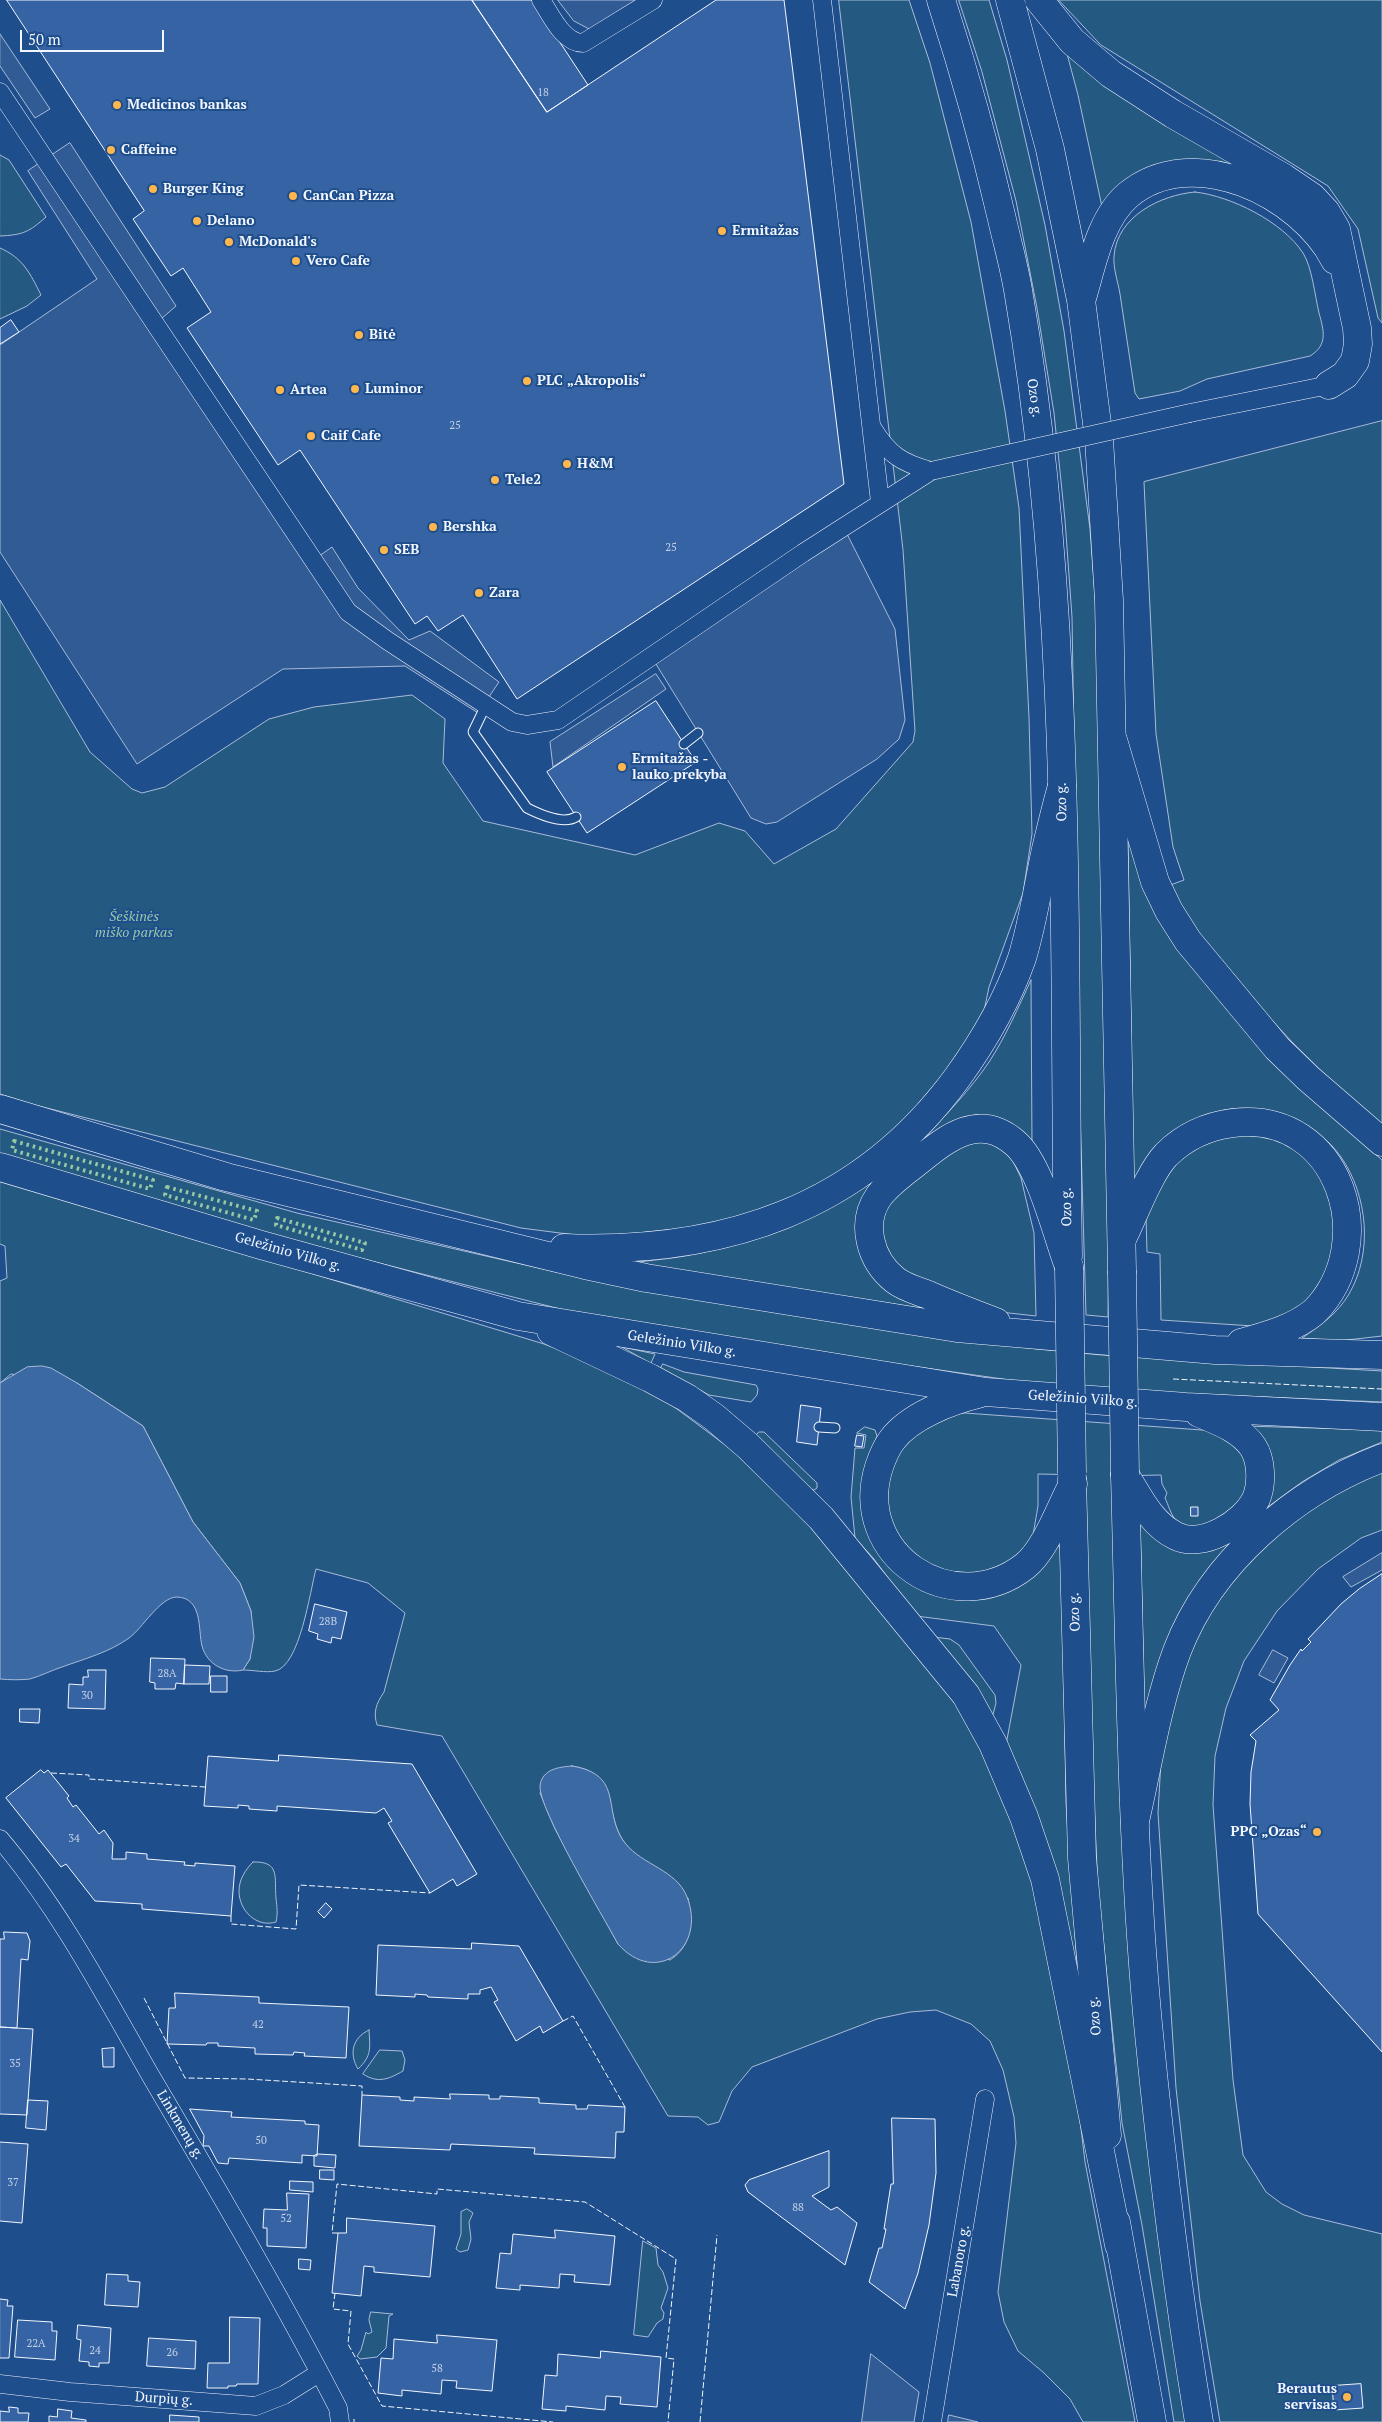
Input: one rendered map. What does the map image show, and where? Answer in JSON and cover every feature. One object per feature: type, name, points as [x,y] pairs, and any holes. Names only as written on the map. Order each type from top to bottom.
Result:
[{"type":"main road","name":"Ozo g.","points":[[942,0],[969,84],[1019,293],[1038,424],[1051,565],[1062,786],[1068,1267],[1082,1858],[1098,2045],[1119,2245],[1152,2422]]},
{"type":"main road","points":[[1010,0],[1050,149],[1081,300],[1100,439],[1110,600],[1125,1475],[1135,1821],[1148,2023],[1172,2230],[1199,2422]]},
{"type":"main road","points":[[1039,0],[1072,41],[1111,74],[1312,197],[1326,212],[1336,229],[1358,344],[1355,360],[1345,375],[1329,385]]},
{"type":"main road","points":[[1081,300],[1100,240],[1112,215],[1127,196],[1144,184],[1180,174],[1220,174],[1240,180],[1272,197],[1313,228],[1328,246],[1346,281]]},
{"type":"main road","points":[[1113,740],[1155,882],[1169,911],[1188,941],[1277,1048],[1308,1078],[1382,1142]]},
{"type":"main road","points":[[510,1246],[596,1250],[686,1242],[730,1233],[786,1214],[831,1194],[895,1148],[936,1106],[969,1062],[1005,996],[1021,959],[1035,911],[1045,851],[1062,786]]},
{"type":"main road","points":[[0,1109],[226,1177],[646,1278],[808,1306],[957,1328],[1215,1350],[1382,1355]]},
{"type":"main road","points":[[1122,1239],[1158,1165],[1182,1141],[1200,1132],[1223,1124],[1248,1121],[1270,1123],[1293,1131],[1314,1145],[1330,1162],[1344,1184],[1352,1206],[1354,1228],[1350,1255],[1343,1277],[1329,1297],[1313,1313],[1290,1327],[1215,1350]]},
{"type":"main road","points":[[1030,1334],[962,1309],[897,1281],[881,1266],[871,1248],[869,1229],[876,1202],[897,1178],[949,1137],[971,1130],[992,1130],[1016,1144],[1028,1158],[1068,1267]]},
{"type":"main road","name":"Geležinio Vilko g.","points":[[0,1167],[261,1245],[518,1316],[986,1392],[1186,1407],[1382,1417]]},
{"type":"main road","points":[[518,1316],[650,1378],[687,1398],[714,1417],[748,1446],[821,1518],[966,1695],[993,1744],[1024,1817],[1045,1879],[1119,2245]]},
{"type":"main road","points":[[986,1392],[958,1399],[932,1410],[901,1429],[891,1440],[883,1455],[876,1477],[874,1499],[878,1524],[889,1545],[904,1564],[938,1583],[961,1587],[986,1584],[1009,1575],[1026,1565],[1044,1542],[1072,1478]]},
{"type":"main road","points":[[1125,1475],[1151,1516],[1162,1528],[1177,1537],[1196,1540],[1211,1538],[1245,1514],[1256,1500],[1260,1482],[1259,1464],[1254,1448],[1244,1436],[1227,1425],[1186,1407]]},
{"type":"main road","points":[[1135,1821],[1172,1666],[1191,1622],[1212,1587],[1236,1557],[1263,1531],[1298,1503],[1329,1482],[1382,1458]]},
{"type":"street","points":[[541,0],[566,37],[575,43],[583,44],[653,0]]},
{"type":"street","points":[[822,0],[880,502]]},
{"type":"street","points":[[0,92],[348,612],[512,722],[527,725],[558,720],[765,578],[844,528],[880,502],[931,471],[1190,413],[1329,385]]},
{"type":"street","points":[[870,424],[890,454],[910,464],[931,471]]},
{"type":"street","name":"Linkmenų g.","points":[[0,1838],[47,1901],[94,1976],[280,2297],[338,2408],[340,2422]]},
{"type":"street","name":"Labanoro g.","points":[[932,2422],[985,2099]]},
{"type":"street","name":"Durpių g.","points":[[0,2384],[70,2392],[256,2406],[284,2396],[319,2373]]},
{"type":"lane","points":[[486,705],[473,732],[527,808],[539,814],[563,819],[572,820],[576,817]]},
{"type":"lane","points":[[684,744],[698,733]]},
{"type":"lane","points":[[819,1427],[835,1428]]},
{"type":"green space","name":"Šeškinės miško parkas","points":[[839,0],[909,0],[930,63],[971,222],[1005,411],[1019,508],[1029,718],[1032,834],[1023,893],[989,987],[980,1030],[886,1142],[807,1193],[713,1226],[591,1237],[521,1228],[35,1105],[0,1094],[0,600],[90,752],[132,789],[142,793],[165,787],[269,719],[314,707],[412,695],[445,719],[443,763],[483,821],[635,855],[719,823],[745,831],[774,864],[836,829],[913,742],[915,731],[903,550]]},
{"type":"green space","points":[[959,0],[989,0],[1007,60],[1045,225],[1064,331],[1090,529],[1097,624],[1109,1185],[1108,1317],[1086,1315],[1080,1111],[1072,617],[1065,520],[1054,413],[1037,308],[1016,201],[982,72]]},
{"type":"green space","points":[[1059,0],[1382,0],[1382,323],[1378,318],[1358,229],[1328,186],[1101,45]]},
{"type":"green space","points":[[1066,49],[1243,168],[1220,162],[1183,160],[1102,207]]},
{"type":"green space","points":[[0,155],[9,160],[46,217],[35,226],[20,234],[0,236]]},
{"type":"green space","points":[[1195,192],[1224,199],[1255,212],[1283,231],[1294,242],[1303,253],[1311,274],[1323,332],[1322,342],[1316,352],[1310,356],[1207,379],[1180,391],[1139,399],[1135,393],[1114,265],[1117,242],[1123,230],[1143,210],[1168,198]]},
{"type":"green space","points":[[0,248],[20,261],[41,295],[27,306],[0,319]]},
{"type":"green space","points":[[1382,421],[1382,1131],[1292,1042],[1197,939],[1165,887],[1184,880],[1173,847],[1156,734],[1144,482]]},
{"type":"green space","points":[[1128,835],[1150,890],[1337,1120],[1382,1160],[1382,1336],[1338,1341],[1302,1338],[1328,1319],[1345,1301],[1357,1278],[1362,1261],[1364,1243],[1362,1207],[1350,1172],[1331,1145],[1304,1125],[1289,1117],[1256,1109],[1224,1110],[1198,1118],[1181,1130],[1134,1197]]},
{"type":"green space","points":[[1031,980],[1032,1146],[947,1127],[925,1138],[967,1091],[989,1062]]},
{"type":"green space","points":[[0,1129],[297,1213],[587,1279],[930,1336],[1037,1349],[1102,1355],[1382,1371],[1382,1402],[1172,1393],[1038,1384],[855,1358],[580,1314],[229,1225],[0,1156]]},
{"type":"green space","points":[[1230,1130],[1284,1139],[1327,1178],[1341,1250],[1299,1313],[1253,1326],[1161,1320],[1160,1254],[1147,1252],[1146,1217],[1176,1156]]},
{"type":"green space","points":[[986,1139],[1018,1160],[1014,1163],[1021,1178],[1034,1233],[1036,1316],[991,1311],[973,1306],[890,1264],[880,1245],[883,1206],[955,1145]]},
{"type":"green space","points":[[0,1179],[544,1344],[590,1362],[669,1403],[736,1453],[821,1537],[961,1706],[1020,1822],[1071,2044],[1085,2162],[1135,2422],[1083,2422],[1070,2399],[1018,2351],[1004,2322],[998,2292],[1016,2143],[1014,2117],[1003,2070],[990,2041],[971,2024],[936,2010],[910,2012],[877,2019],[752,2067],[732,2091],[719,2122],[708,2125],[698,2117],[668,2116],[442,1736],[377,1725],[376,1708],[384,1692],[405,1613],[368,1583],[316,1569],[303,1626],[291,1656],[284,1666],[275,1671],[243,1670],[250,1659],[251,1611],[240,1583],[193,1522],[143,1426],[77,1383],[11,1374],[0,1383],[0,1281],[7,1278],[5,1246],[0,1244]],"holes":[[[572,1766],[588,1770],[605,1785],[614,1818],[624,1842],[645,1863],[688,1898],[690,1924],[687,1941],[683,1948],[670,1960],[618,1944],[555,1829],[540,1793]]]},
{"type":"green space","points":[[878,1179],[857,1228],[951,1313],[629,1263],[696,1254],[750,1240],[815,1212]]},
{"type":"green space","points":[[622,1347],[655,1354],[651,1363]]},
{"type":"green space","points":[[663,1364],[684,1372],[756,1385],[758,1389],[757,1395],[751,1402],[709,1395],[661,1368]]},
{"type":"green space","points":[[965,1413],[1216,1431],[1236,1440],[1251,1473],[1247,1489],[1240,1502],[1218,1520],[1200,1527],[1182,1525],[1172,1515],[1165,1498],[1167,1493],[1162,1484],[1161,1475],[1113,1476],[1189,2422],[1174,2422],[1142,2225],[1122,2123],[1098,1889],[1089,1694],[1086,1475],[1038,1474],[1038,1506],[1033,1535],[1024,1552],[1001,1567],[970,1576],[922,1564],[903,1547],[889,1522],[886,1480],[901,1443],[950,1414]]},
{"type":"green space","points":[[1244,1426],[1382,1430],[1382,1442],[1339,1460],[1302,1482],[1261,1512],[1145,1740],[1140,1517],[1171,1544],[1258,1510]]},
{"type":"green space","points":[[865,1427],[875,1430],[877,1436],[863,1474],[865,1525],[872,1540],[919,1588],[945,1598],[973,1600],[1004,1592],[1055,1547],[1059,1546],[1062,1552],[1066,1803],[1080,2008],[1005,1750],[1021,1665],[994,1626],[916,1616],[874,1559],[855,1538],[851,1497],[855,1448],[864,1448],[866,1435],[857,1433]]},
{"type":"green space","points":[[759,1432],[764,1432],[817,1483],[817,1488],[814,1490],[809,1489],[756,1436]]},
{"type":"green space","points":[[1382,1465],[1382,1530],[1361,1538],[1318,1569],[1277,1611],[1244,1661],[1226,1708],[1215,1756],[1213,1805],[1233,2080],[1243,2155],[1266,2192],[1282,2204],[1304,2215],[1382,2234],[1382,2422],[1220,2422],[1200,2301],[1176,2088],[1158,1813],[1162,1743],[1196,1626],[1278,1527]]},
{"type":"green space","points":[[933,1637],[950,1639],[959,1645],[995,1695],[996,1703],[990,1726]]},
{"type":"green space","points":[[253,1862],[268,1864],[274,1872],[276,1922],[269,1923],[256,1920],[250,1916],[242,1905],[239,1891],[241,1879]]},
{"type":"green space","points":[[369,2030],[368,2056],[358,2069],[354,2058],[354,2047],[359,2037]]},
{"type":"green space","points":[[380,2050],[402,2051],[405,2060],[403,2071],[379,2080],[363,2074]]},
{"type":"green space","points":[[467,2209],[473,2213],[469,2222],[471,2239],[468,2250],[460,2252],[456,2249],[461,2234],[461,2212]]},
{"type":"green space","points":[[643,2241],[656,2248],[658,2265],[663,2272],[668,2288],[661,2308],[664,2313],[663,2319],[657,2323],[648,2337],[634,2335]]},
{"type":"green space","points":[[371,2312],[393,2314],[389,2316],[386,2348],[377,2357],[360,2359],[357,2356],[361,2350],[366,2332],[368,2334],[372,2332],[369,2320]]},
{"type":"shaded area","points":[[558,0],[639,0],[589,29],[574,21]]},
{"type":"shaded area","points":[[0,34],[50,109],[35,118],[0,66]]},
{"type":"shaded area","points":[[70,143],[176,306],[161,319],[312,561],[332,547],[358,588],[409,640],[430,631],[499,682],[478,713],[405,666],[283,669],[137,764],[0,552],[0,345],[97,279],[28,171]]},
{"type":"shaded area","points":[[844,528],[895,629],[905,720],[899,739],[877,759],[777,822],[766,824],[751,818],[651,656]]},
{"type":"shaded area","points":[[656,674],[666,689],[553,767],[550,742]]},
{"type":"shaded area","points":[[42,1366],[51,1368],[77,1383],[143,1426],[193,1522],[240,1583],[251,1611],[254,1637],[250,1659],[243,1670],[230,1671],[218,1667],[208,1658],[202,1646],[198,1616],[195,1609],[185,1599],[177,1597],[164,1602],[129,1638],[105,1651],[30,1679],[0,1679],[0,1383],[27,1367]]},
{"type":"shaded area","points":[[1382,1553],[1382,1570],[1351,1587],[1343,1577]]},
{"type":"shaded area","points":[[1273,1650],[1288,1658],[1274,1683],[1259,1675]]},
{"type":"shaded area","points":[[572,1766],[589,1771],[600,1777],[610,1796],[614,1819],[625,1843],[640,1857],[675,1880],[687,1897],[691,1915],[690,1932],[684,1946],[674,1956],[662,1961],[648,1962],[633,1956],[618,1944],[573,1864],[549,1816],[542,1798],[540,1786],[541,1780],[548,1772],[557,1768]]},
{"type":"shaded area","points":[[871,2354],[919,2392],[914,2422],[862,2422]]},
{"type":"shaded area","points":[[949,2415],[978,2422],[948,2422]]},
{"type":"building","name":"PLC „Akropolis“","points":[[7,0],[472,0],[547,112],[716,0],[784,0],[844,484],[517,699],[463,615],[438,631],[427,616],[415,624],[300,450],[278,465],[187,328],[211,312],[183,268],[171,276],[133,219],[144,211]]},
{"type":"building","points":[[472,0],[532,0],[588,85],[547,112]]},
{"type":"building","points":[[11,320],[19,332],[0,344],[0,328]]},
{"type":"building","name":"Ermitažas - lauko prekyba","points":[[656,701],[696,762],[587,833],[547,772]]},
{"type":"building","points":[[801,1405],[821,1408],[817,1445],[797,1442]]},
{"type":"building","points":[[857,1435],[864,1436],[862,1447],[855,1446]]},
{"type":"building","points":[[1191,1507],[1198,1507],[1198,1516],[1191,1516]]},
{"type":"building","name":"PPC „Ozas“","points":[[1382,1574],[1382,2052],[1258,1914],[1250,1804],[1251,1772],[1256,1741],[1250,1735],[1279,1710],[1270,1700],[1301,1649],[1302,1651],[1311,1642],[1308,1639],[1341,1604]]},
{"type":"building","points":[[315,1604],[347,1612],[341,1639],[332,1637],[331,1643],[317,1639],[318,1634],[309,1631]]},
{"type":"building","points":[[151,1658],[185,1659],[184,1684],[176,1683],[175,1689],[155,1689],[155,1683],[150,1682]]},
{"type":"building","points":[[185,1665],[210,1666],[209,1684],[184,1684]]},
{"type":"building","points":[[88,1670],[106,1670],[105,1709],[68,1708],[69,1684],[83,1685],[83,1677],[88,1677]]},
{"type":"building","points":[[211,1676],[227,1676],[227,1692],[211,1692]]},
{"type":"building","points":[[20,1709],[40,1709],[39,1723],[20,1722]]},
{"type":"building","points":[[279,1755],[412,1764],[477,1874],[457,1886],[453,1879],[430,1893],[388,1823],[392,1821],[384,1808],[376,1813],[277,1806],[277,1811],[249,1809],[249,1806],[238,1805],[238,1808],[204,1806],[208,1756],[278,1761]]},
{"type":"building","points":[[41,1770],[44,1773],[48,1770],[69,1796],[67,1798],[73,1807],[76,1805],[99,1834],[104,1830],[113,1843],[112,1859],[126,1859],[126,1852],[147,1854],[147,1859],[185,1862],[184,1865],[195,1866],[195,1863],[235,1866],[231,1916],[142,1909],[142,1904],[95,1901],[66,1864],[61,1867],[6,1798]]},
{"type":"building","points":[[326,1903],[332,1909],[324,1918],[318,1912]]},
{"type":"building","points":[[4,1932],[27,1933],[30,1941],[28,1960],[21,1959],[17,2028],[0,2027],[0,1939],[4,1939]]},
{"type":"building","points":[[472,1943],[519,1946],[563,2021],[543,2033],[540,2026],[516,2041],[494,2002],[498,2000],[491,1987],[480,1990],[480,1994],[468,1994],[468,1999],[428,1997],[427,1995],[415,1994],[415,1997],[376,1995],[378,1945],[471,1949]]},
{"type":"building","points":[[175,1993],[259,1997],[259,2003],[349,2007],[346,2058],[304,2056],[305,2053],[294,2052],[293,2055],[255,2054],[255,2048],[218,2046],[218,2043],[207,2043],[206,2045],[167,2044],[169,2008],[175,2008]]},
{"type":"building","points":[[0,2027],[33,2029],[27,2115],[0,2114]]},
{"type":"building","points":[[114,2048],[114,2067],[103,2067],[102,2049]]},
{"type":"building","points":[[450,2094],[489,2095],[489,2099],[500,2099],[500,2096],[539,2098],[539,2103],[576,2105],[576,2109],[587,2109],[588,2105],[625,2107],[624,2132],[616,2132],[615,2158],[534,2154],[535,2148],[451,2144],[450,2150],[359,2146],[362,2095],[400,2097],[400,2100],[414,2101],[414,2097],[450,2099]]},
{"type":"building","points":[[28,2100],[48,2101],[46,2130],[26,2128]]},
{"type":"building","points":[[190,2109],[232,2112],[231,2117],[305,2121],[305,2124],[319,2125],[317,2156],[302,2155],[302,2163],[229,2158],[228,2164],[218,2163],[209,2146],[203,2146],[204,2136]]},
{"type":"building","points":[[892,2118],[935,2119],[936,2173],[929,2225],[918,2273],[905,2309],[869,2282],[879,2248],[882,2248],[891,2184],[893,2184]]},
{"type":"building","points":[[0,2142],[28,2144],[22,2223],[0,2221]]},
{"type":"building","points":[[829,2151],[829,2187],[812,2196],[831,2210],[837,2207],[857,2223],[845,2265],[748,2192],[745,2185],[749,2180]]},
{"type":"building","points":[[318,2154],[336,2155],[335,2168],[314,2166],[314,2156]]},
{"type":"building","points":[[320,2170],[334,2170],[334,2180],[320,2179]]},
{"type":"building","points":[[290,2181],[313,2182],[313,2192],[290,2190]]},
{"type":"building","points":[[287,2193],[309,2194],[306,2248],[267,2246],[267,2228],[263,2228],[264,2209],[287,2210]]},
{"type":"building","points":[[347,2218],[435,2226],[430,2277],[374,2272],[374,2267],[364,2266],[361,2296],[332,2293],[338,2233],[346,2233]]},
{"type":"building","points":[[555,2230],[615,2236],[610,2285],[574,2282],[575,2275],[560,2274],[559,2288],[520,2285],[520,2290],[496,2288],[500,2253],[511,2254],[513,2234],[555,2238]]},
{"type":"building","points":[[299,2259],[311,2260],[310,2270],[299,2269]]},
{"type":"building","points":[[107,2274],[128,2275],[128,2281],[140,2282],[138,2307],[105,2305]]},
{"type":"building","points":[[0,2299],[8,2300],[7,2306],[13,2306],[9,2358],[0,2358]]},
{"type":"building","points":[[230,2317],[260,2318],[258,2384],[237,2384],[236,2386],[228,2386],[228,2388],[207,2388],[208,2363],[229,2363]]},
{"type":"building","points":[[18,2320],[52,2322],[52,2331],[57,2331],[55,2360],[15,2357]]},
{"type":"building","points":[[78,2325],[111,2328],[109,2363],[99,2363],[99,2367],[89,2366],[89,2362],[79,2361],[81,2340],[77,2339]]},
{"type":"building","points":[[437,2335],[497,2340],[492,2391],[456,2388],[457,2381],[442,2380],[441,2394],[402,2390],[402,2396],[378,2393],[381,2358],[393,2359],[394,2339],[437,2343]]},
{"type":"building","points":[[149,2338],[196,2341],[195,2369],[147,2366]]},
{"type":"building","points":[[601,2351],[661,2357],[657,2407],[620,2404],[621,2397],[606,2396],[605,2410],[566,2406],[566,2411],[542,2409],[545,2375],[557,2376],[558,2354],[600,2358]]},
{"type":"building","name":"Berautus servisas","points":[[1361,2384],[1363,2408],[1334,2410],[1332,2386]]},
{"type":"building","points":[[9,2407],[18,2408],[18,2413],[29,2413],[28,2422],[0,2422],[0,2411],[9,2412]]},
{"type":"building","points":[[58,2409],[72,2411],[71,2418],[86,2420],[86,2422],[49,2422],[49,2416],[57,2417]]},
{"type":"building","points":[[170,2415],[199,2417],[199,2422],[170,2422]]},
{"type":"hedge","points":[[14,1141],[153,1180],[150,1189],[12,1150],[14,1141]]},
{"type":"hedge","points":[[167,1187],[257,1211],[254,1220],[165,1195],[167,1187]]},
{"type":"hedge","points":[[277,1218],[365,1243],[362,1250],[276,1225],[277,1218]]},
{"type":"fence","points":[[1173,1379],[1382,1389]]},
{"type":"fence","points":[[51,1773],[89,1775],[89,1779],[205,1787]]},
{"type":"fence","points":[[231,1916],[231,1924],[296,1929],[299,1885],[430,1893]]},
{"type":"fence","points":[[144,1998],[185,2078],[247,2079],[362,2086],[362,2095]]},
{"type":"fence","points":[[563,2021],[573,2016],[625,2107]]},
{"type":"fence","points":[[338,2233],[332,2233],[337,2184],[437,2194],[437,2189],[585,2202],[676,2259],[666,2358],[674,2359],[668,2422]]},
{"type":"fence","points":[[700,2422],[717,2235]]},
{"type":"fence","points":[[335,2293],[333,2309],[351,2311],[348,2344],[382,2406],[553,2422]]},
{"type":"place","name":"Medicinos bankas","points":[[117,105]]},
{"type":"place","name":"Caffeine","points":[[111,150]]},
{"type":"place","name":"Burger King","points":[[153,189]]},
{"type":"place","name":"CanCan Pizza","points":[[293,196]]},
{"type":"place","name":"Delano","points":[[197,221]]},
{"type":"place","name":"Ermitažas","points":[[722,231]]},
{"type":"place","name":"McDonald's","points":[[229,242]]},
{"type":"place","name":"Vero Cafe","points":[[296,261]]},
{"type":"place","name":"Bitė","points":[[359,335]]},
{"type":"place","name":"PLC „Akropolis“","points":[[527,381]]},
{"type":"place","name":"Luminor","points":[[355,389]]},
{"type":"place","name":"Artea","points":[[280,390]]},
{"type":"place","name":"Caif Cafe","points":[[311,436]]},
{"type":"place","name":"H&M","points":[[567,464]]},
{"type":"place","name":"Tele2","points":[[495,480]]},
{"type":"place","name":"Bershka","points":[[433,527]]},
{"type":"place","name":"SEB","points":[[384,550]]},
{"type":"place","name":"Zara","points":[[479,593]]},
{"type":"place","name":"Ermitažas - lauko prekyba","points":[[622,767]]},
{"type":"place","name":"PPC „Ozas“","points":[[1317,1832]]},
{"type":"place","name":"Berautus servisas","points":[[1347,2397]]}]
